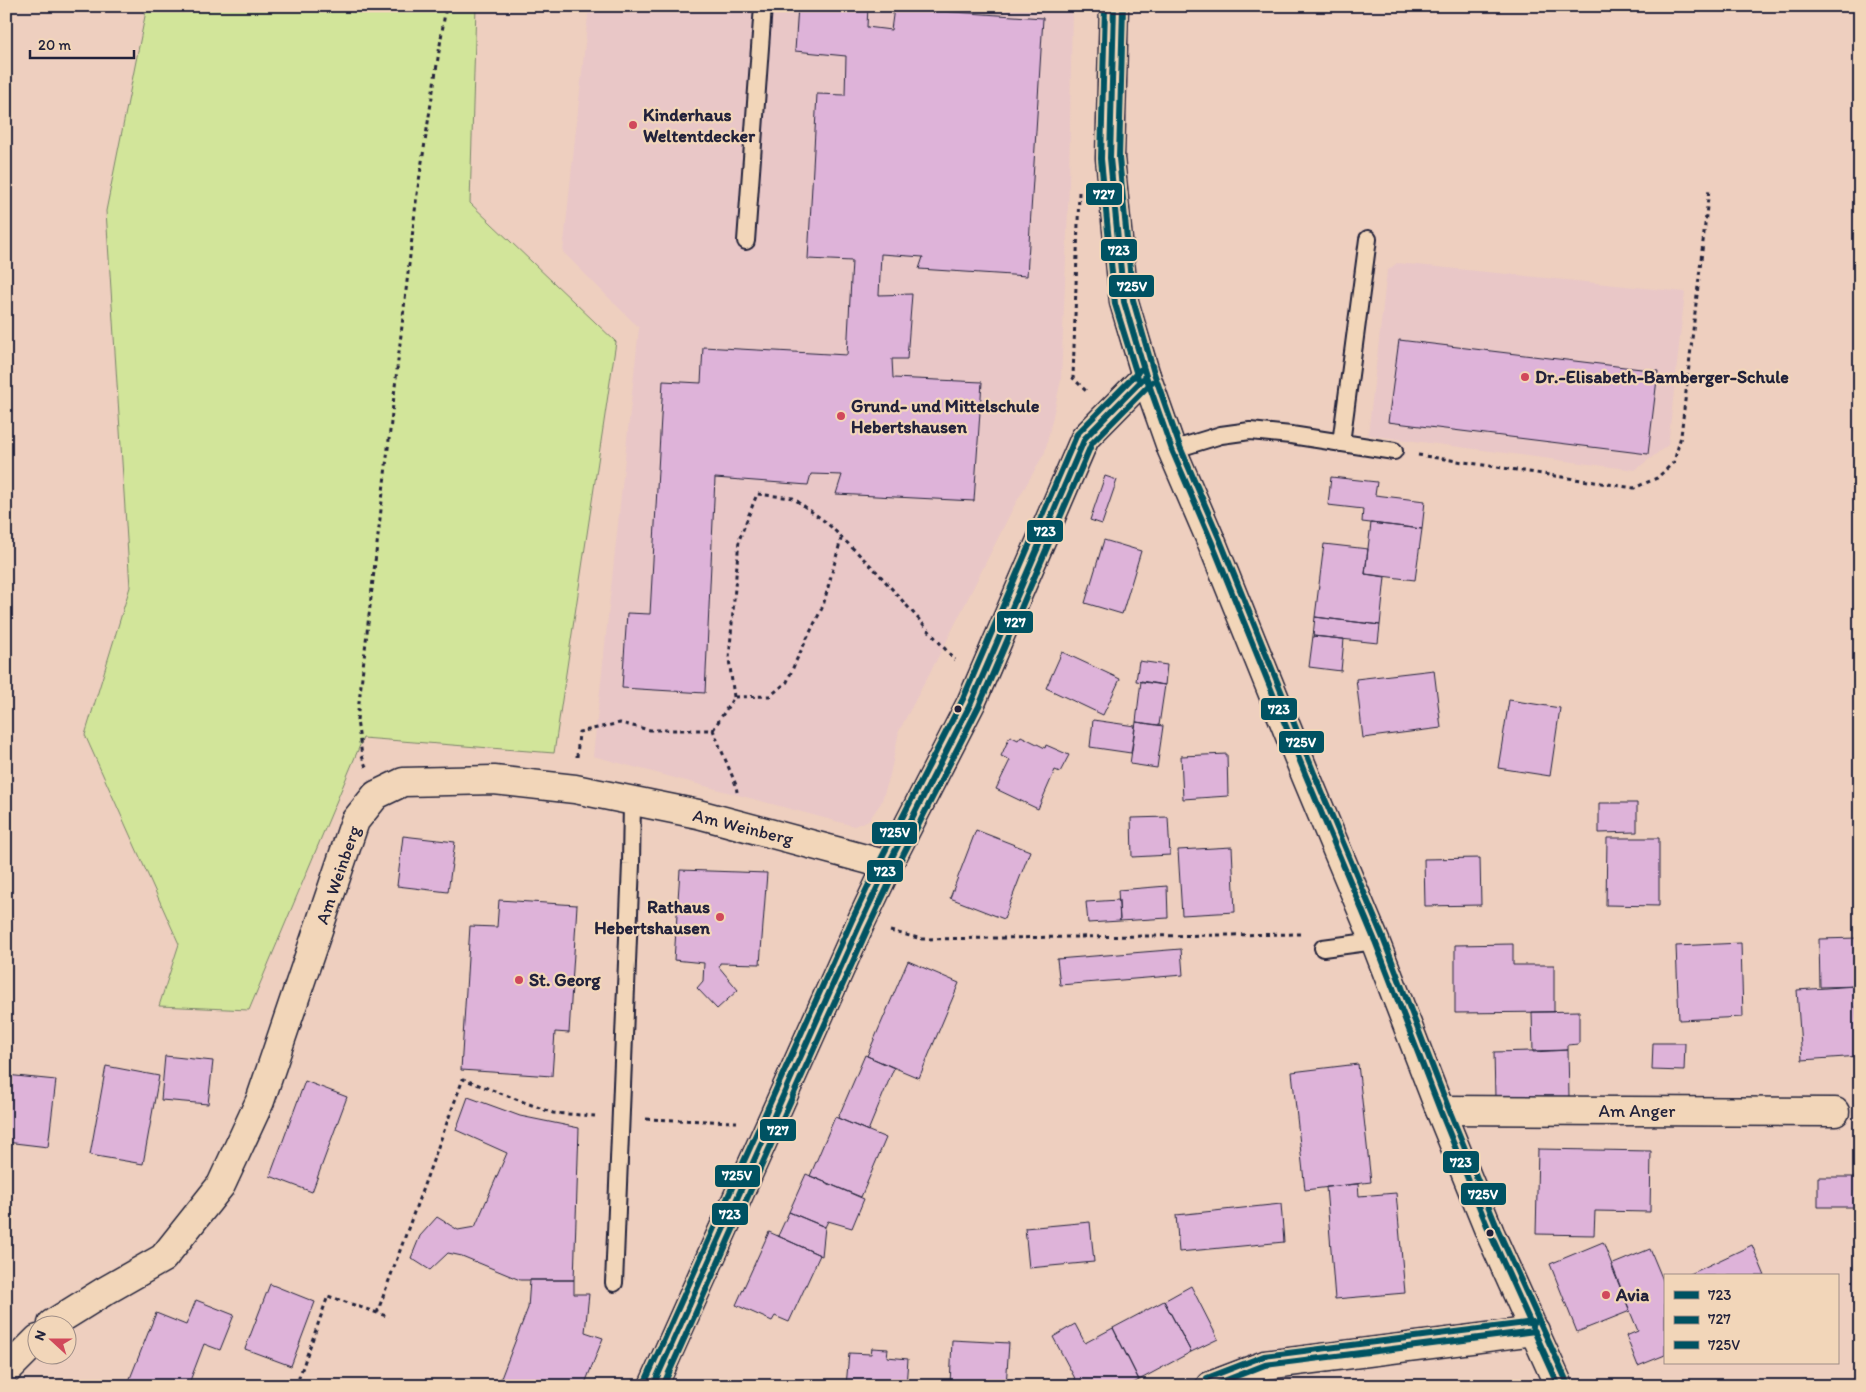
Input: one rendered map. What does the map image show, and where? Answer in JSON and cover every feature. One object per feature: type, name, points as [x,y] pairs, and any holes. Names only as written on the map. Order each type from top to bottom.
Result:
[{"type":"street","points":[[1114,6],[1110,158],[1124,302],[1146,376],[1172,450],[1212,543],[1375,942],[1490,1233],[1558,1386]]},
{"type":"street","points":[[653,1386],[860,924],[978,687],[1086,438],[1146,376]]},
{"type":"street","name":"Am Weinberg","points":[[68,1314],[163,1258],[221,1185],[260,1101],[355,821],[376,795],[403,782],[494,780],[575,789],[698,814],[888,865]]},
{"type":"street","name":"Am Anger","points":[[1440,1110],[1835,1112]]},
{"type":"street","points":[[1210,1386],[1265,1365],[1535,1331]]},
{"type":"street","points":[[6,1371],[28,1349]]},
{"type":"lane","points":[[746,241],[763,6]]},
{"type":"lane","points":[[1341,443],[1368,240]]},
{"type":"lane","points":[[1172,450],[1221,435],[1250,431],[1291,435],[1394,451]]},
{"type":"lane","points":[[614,1284],[632,802]]},
{"type":"lane","points":[[1323,948],[1375,942]]},
{"type":"path","points":[[376,795],[362,756],[357,720],[417,194],[446,6]]},
{"type":"path","points":[[1394,451],[1634,488],[1657,478],[1674,462],[1681,436],[1709,189]]},
{"type":"path","points":[[713,730],[734,697],[729,659],[739,540],[757,494],[793,498],[827,523],[841,539],[876,571],[978,687]]},
{"type":"path","points":[[734,697],[770,696],[788,682],[795,663],[823,606],[841,539]]},
{"type":"path","points":[[575,789],[579,732],[620,724],[650,730],[713,730]]},
{"type":"path","points":[[713,730],[736,785],[740,825]]},
{"type":"path","points":[[860,924],[922,939],[1309,934]]},
{"type":"path","points":[[377,1313],[462,1079],[553,1113],[621,1118],[770,1122]]},
{"type":"path","points":[[296,1386],[328,1296],[389,1317]]},
{"type":"shaded area","name":"Grund- und Mittelschule Hebertshausen","points":[[589,6],[1072,6],[1069,185],[1061,380],[1045,452],[1013,508],[899,731],[890,775],[881,803],[869,820],[854,826],[593,756],[639,328],[563,252]]},
{"type":"shaded area","name":"Dr.-Elisabeth-Bamberger-Schule","points":[[1397,263],[1685,292],[1668,445],[1635,470],[1368,435],[1387,271]]},
{"type":"green space","points":[[147,6],[476,6],[470,203],[616,342],[554,753],[363,738],[249,1010],[159,1006],[179,944],[85,735],[130,587],[106,211]]},
{"type":"building","points":[[798,6],[868,6],[867,27],[891,30],[894,8],[1043,18],[1027,276],[919,269],[923,257],[881,254],[879,295],[912,294],[907,359],[892,359],[893,378],[982,382],[974,501],[836,494],[842,475],[811,474],[808,485],[715,478],[705,693],[622,688],[627,613],[650,614],[663,381],[701,383],[703,347],[847,355],[852,261],[808,259],[817,94],[845,95],[846,56],[795,51]]},
{"type":"building","points":[[1399,340],[1658,371],[1648,454],[1388,422]]},
{"type":"building","points":[[1105,476],[1117,480],[1102,524],[1090,520]]},
{"type":"building","points":[[1331,477],[1377,482],[1375,495],[1425,501],[1422,529],[1362,522],[1363,509],[1328,505]]},
{"type":"building","points":[[1371,523],[1422,529],[1415,580],[1365,574]]},
{"type":"building","points":[[1104,540],[1141,551],[1122,614],[1085,603]]},
{"type":"building","points":[[1324,544],[1368,549],[1365,574],[1385,577],[1380,625],[1315,617]]},
{"type":"building","points":[[1315,617],[1380,625],[1378,643],[1313,636]]},
{"type":"building","points":[[1313,636],[1344,639],[1341,671],[1309,667]]},
{"type":"building","points":[[1062,652],[1120,679],[1103,715],[1046,688]]},
{"type":"building","points":[[1139,661],[1167,665],[1165,685],[1136,681]]},
{"type":"building","points":[[1434,670],[1441,728],[1363,738],[1356,679]]},
{"type":"building","points":[[1141,681],[1165,685],[1159,725],[1136,722]]},
{"type":"building","points":[[1509,700],[1560,708],[1550,776],[1498,768]]},
{"type":"building","points":[[1093,720],[1135,726],[1131,753],[1090,747]]},
{"type":"building","points":[[1136,722],[1163,726],[1157,768],[1130,764]]},
{"type":"building","points":[[1010,736],[1018,740],[1021,736],[1045,748],[1046,745],[1069,755],[1060,772],[1055,770],[1038,809],[996,789],[1010,760],[1001,756]]},
{"type":"building","points":[[1227,754],[1228,796],[1183,799],[1181,756]]},
{"type":"building","points":[[1599,803],[1637,803],[1637,832],[1599,833]]},
{"type":"building","points":[[1168,817],[1170,855],[1132,857],[1131,818]]},
{"type":"building","points":[[976,830],[1030,851],[1004,919],[950,898]]},
{"type":"building","points":[[403,836],[455,842],[448,892],[397,886]]},
{"type":"building","points":[[1607,838],[1659,838],[1659,906],[1606,905]]},
{"type":"building","points":[[1232,847],[1235,912],[1182,915],[1178,850]]},
{"type":"building","points":[[1480,858],[1481,905],[1425,906],[1424,859]]},
{"type":"building","name":"Rathaus Hebertshausen","points":[[680,870],[767,873],[760,964],[720,963],[719,967],[738,990],[717,1009],[697,988],[703,981],[704,963],[674,960]]},
{"type":"building","points":[[1167,886],[1168,918],[1120,921],[1118,890]]},
{"type":"building","name":"St. Georg","points":[[499,900],[577,905],[569,1033],[555,1032],[552,1076],[461,1070],[470,926],[497,927]]},
{"type":"building","points":[[1119,900],[1120,921],[1088,923],[1086,902]]},
{"type":"building","points":[[1858,938],[1860,986],[1820,987],[1819,939]]},
{"type":"building","points":[[1741,943],[1743,1017],[1679,1020],[1676,946]]},
{"type":"building","points":[[1513,944],[1513,965],[1554,965],[1554,1012],[1455,1013],[1455,945]]},
{"type":"building","points":[[1181,949],[1183,975],[1060,985],[1057,959]]},
{"type":"building","points":[[908,961],[959,983],[919,1078],[867,1056]]},
{"type":"building","points":[[1855,986],[1860,1056],[1802,1060],[1797,990]]},
{"type":"building","points":[[1579,1011],[1579,1044],[1568,1045],[1568,1050],[1533,1052],[1532,1012]]},
{"type":"building","points":[[1653,1043],[1685,1043],[1684,1071],[1652,1070]]},
{"type":"building","points":[[1568,1050],[1569,1097],[1495,1098],[1494,1052]]},
{"type":"building","points":[[865,1055],[894,1068],[868,1131],[838,1118]]},
{"type":"building","points":[[165,1056],[213,1061],[208,1104],[161,1100]]},
{"type":"building","points":[[1358,1064],[1371,1182],[1305,1190],[1292,1072]]},
{"type":"building","points":[[106,1066],[159,1076],[143,1164],[90,1155]]},
{"type":"building","points":[[6,1075],[56,1080],[48,1147],[6,1142]]},
{"type":"building","points":[[305,1081],[347,1097],[312,1192],[270,1176]]},
{"type":"building","points":[[468,1097],[520,1116],[579,1128],[574,1280],[520,1280],[462,1256],[448,1253],[430,1270],[411,1258],[420,1236],[437,1217],[458,1230],[475,1227],[507,1153],[456,1130]]},
{"type":"building","points":[[835,1117],[886,1138],[861,1197],[810,1176]]},
{"type":"building","points":[[1858,1140],[1860,1140],[1860,1207],[1858,1207]]},
{"type":"building","points":[[1538,1149],[1651,1151],[1650,1212],[1595,1211],[1594,1235],[1536,1234]]},
{"type":"building","points":[[806,1174],[864,1199],[852,1228],[828,1221],[825,1227],[789,1212]]},
{"type":"building","points":[[1818,1177],[1858,1177],[1858,1207],[1818,1207]]},
{"type":"building","points":[[1358,1184],[1359,1196],[1396,1193],[1405,1293],[1335,1299],[1326,1187]]},
{"type":"building","points":[[1281,1204],[1284,1242],[1179,1252],[1176,1215]]},
{"type":"building","points":[[789,1212],[825,1227],[822,1256],[778,1236]]},
{"type":"building","points":[[1090,1222],[1094,1262],[1029,1268],[1025,1228]]},
{"type":"building","points":[[769,1232],[820,1255],[789,1322],[775,1316],[772,1321],[736,1305]]},
{"type":"building","points":[[1603,1242],[1630,1311],[1577,1332],[1550,1264]]},
{"type":"building","points":[[1752,1245],[1764,1274],[1690,1274]]},
{"type":"building","points":[[1650,1249],[1664,1283],[1664,1355],[1638,1366],[1626,1336],[1638,1331],[1611,1265]]},
{"type":"building","points":[[530,1280],[574,1280],[574,1294],[589,1294],[585,1332],[603,1338],[584,1386],[498,1386],[528,1308]]},
{"type":"building","points":[[270,1284],[315,1302],[291,1366],[245,1349]]},
{"type":"building","points":[[1191,1286],[1218,1339],[1191,1352],[1164,1301]]},
{"type":"building","points":[[196,1300],[234,1315],[220,1350],[204,1344],[188,1386],[127,1386],[156,1313],[186,1325]]},
{"type":"building","points":[[1164,1301],[1191,1352],[1139,1380],[1113,1328]]},
{"type":"building","points":[[1075,1324],[1085,1343],[1113,1328],[1139,1380],[1128,1386],[1079,1386],[1053,1337]]},
{"type":"building","points":[[952,1340],[1009,1343],[1006,1386],[950,1386]]},
{"type":"building","points":[[872,1348],[888,1349],[887,1357],[908,1359],[906,1386],[846,1386],[849,1353],[871,1354]]},
{"type":"transit line","name":"727","points":[[1105,6],[1101,159],[1115,304],[1138,378]]},
{"type":"transit line","name":"723","points":[[1114,6],[1110,158],[1124,302],[1146,376],[1172,450],[1375,941],[1490,1233],[1559,1386]]},
{"type":"transit line","name":"725V","points":[[1123,6],[1119,158],[1133,300],[1154,373],[1180,447],[1383,938],[1498,1230],[1567,1382]]},
{"type":"transit line","name":"725V","points":[[645,1382],[852,920],[963,699],[1077,434],[1140,370]]},
{"type":"transit line","name":"723","points":[[653,1386],[860,924],[971,703],[1085,438],[1146,376]]},
{"type":"transit line","name":"727","points":[[663,1386],[868,928],[979,706],[1092,443],[1152,382]]},
{"type":"transit line","name":"725V","points":[[1207,1378],[1264,1356],[1534,1322]]},
{"type":"transit line","name":"723","points":[[1211,1386],[1265,1365],[1535,1331]]},
{"type":"place","name":"Kinderhaus Weltentdecker","points":[[633,125]]},
{"type":"place","name":"Dr.-Elisabeth-Bamberger-Schule","points":[[1525,377]]},
{"type":"place","name":"Grund- und Mittelschule Hebertshausen","points":[[841,416]]},
{"type":"place","name":"Rathaus Hebertshausen","points":[[720,917]]},
{"type":"place","name":"St. Georg","points":[[519,980]]},
{"type":"place","name":"Avia","points":[[1606,1295]]}]
